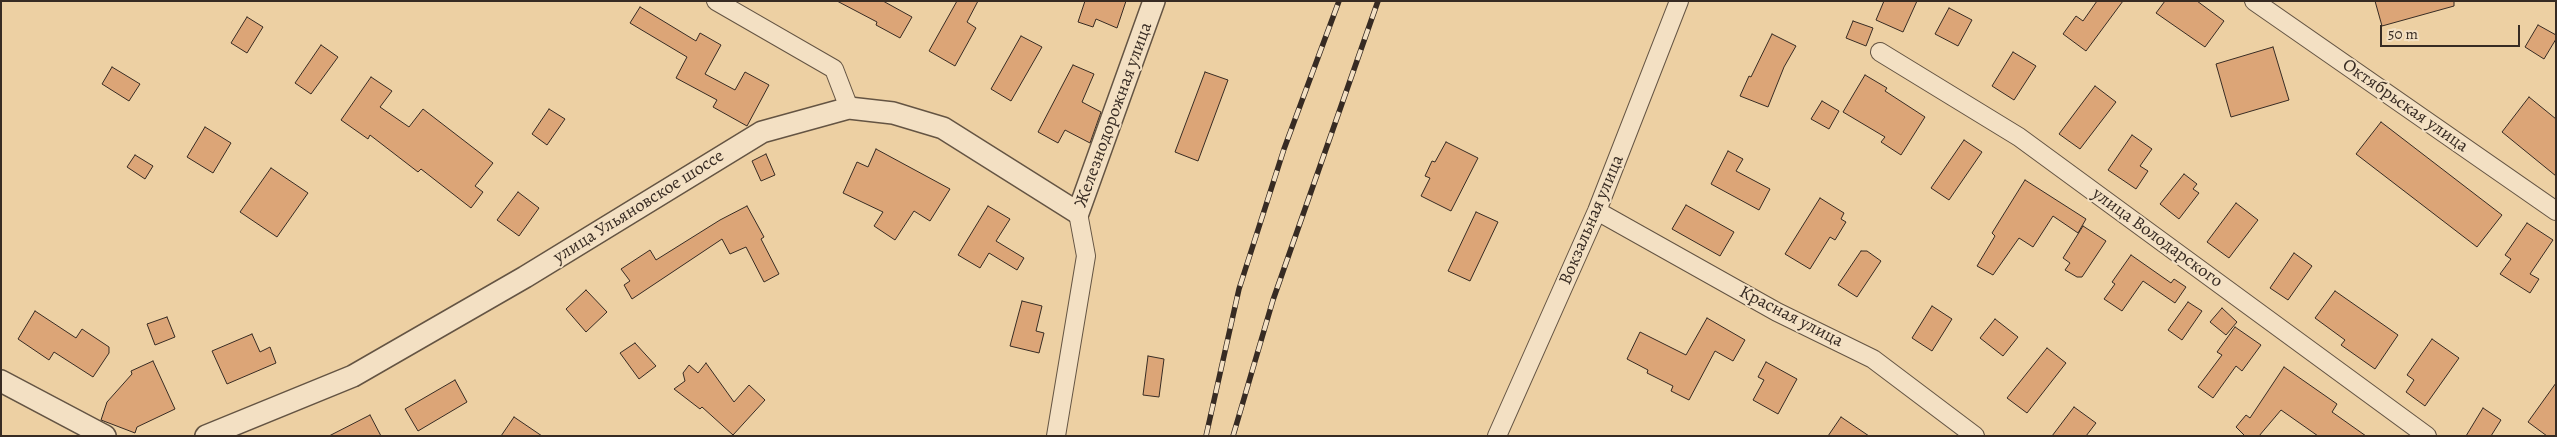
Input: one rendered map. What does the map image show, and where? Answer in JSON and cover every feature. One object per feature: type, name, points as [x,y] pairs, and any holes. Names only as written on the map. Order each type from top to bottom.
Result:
[{"type":"street","points":[[716,1],[834,69],[850,108]]},
{"type":"street","name":"Железнодорожная улица","points":[[1056,436],[1086,256],[1078,213],[1154,1]]},
{"type":"street","name":"Вокзальная улица","points":[[1497,436],[1598,211],[1679,1]]},
{"type":"street","name":"Октябрьская улица","points":[[2254,1],[2556,211]]},
{"type":"street","name":"улица Володарского","points":[[1880,52],[2019,137],[2427,436]]},
{"type":"street","name":"улица Ульяновское шоссе","points":[[206,436],[353,376],[526,277],[762,132],[850,108],[893,113],[944,128],[1078,213]]},
{"type":"street","name":"Красная улица","points":[[1598,211],[1776,312],[1873,359],[1975,436]]},
{"type":"street","points":[[1,381],[105,436]]},
{"type":"building","points":[[837,1],[883,1],[912,17],[900,38],[876,25],[877,22]]},
{"type":"building","points":[[957,1],[978,1],[967,22],[976,28],[955,66],[929,51]]},
{"type":"building","points":[[1085,1],[1126,1],[1117,28],[1096,19],[1093,27],[1078,22]]},
{"type":"building","points":[[1884,1],[1917,1],[1903,32],[1876,20]]},
{"type":"building","points":[[2097,1],[2123,1],[2086,51],[2063,34],[2076,16],[2083,21]]},
{"type":"building","points":[[2165,1],[2197,1],[2224,21],[2205,47],[2156,13]]},
{"type":"building","points":[[2375,1],[2454,1],[2454,6],[2382,26]]},
{"type":"building","points":[[640,7],[696,41],[700,33],[721,45],[705,74],[735,90],[745,72],[769,85],[747,126],[713,107],[717,100],[676,78],[687,57],[630,23]]},
{"type":"building","points":[[1949,8],[1972,20],[1958,46],[1935,34]]},
{"type":"building","points":[[247,17],[263,27],[247,53],[231,43]]},
{"type":"building","points":[[1853,21],[1873,28],[1866,46],[1846,38]]},
{"type":"building","points":[[2538,25],[2556,35],[2556,39],[2544,59],[2525,47]]},
{"type":"building","points":[[1772,34],[1796,46],[1784,67],[1768,107],[1740,96]]},
{"type":"building","points":[[1021,36],[1042,47],[1011,101],[991,89]]},
{"type":"building","points":[[321,45],[338,57],[311,94],[295,83]]},
{"type":"building","points":[[2273,47],[2289,100],[2231,117],[2216,64]]},
{"type":"building","points":[[2013,52],[2036,66],[2014,100],[1992,86]]},
{"type":"building","points":[[1073,65],[1094,74],[1082,102],[1101,112],[1090,143],[1065,130],[1058,143],[1038,132]]},
{"type":"building","points":[[112,67],[140,84],[129,101],[102,84]]},
{"type":"building","points":[[1205,72],[1228,80],[1198,161],[1175,152]]},
{"type":"building","points":[[1865,75],[1887,88],[1885,91],[1925,117],[1901,155],[1881,142],[1885,137],[1843,112]]},
{"type":"building","points":[[371,77],[392,91],[380,107],[409,127],[423,109],[493,163],[475,186],[483,192],[471,208],[421,169],[418,172],[370,135],[368,139],[341,120]]},
{"type":"building","points":[[2095,86],[2116,102],[2080,149],[2059,134]]},
{"type":"building","points":[[2529,97],[2556,119],[2556,176],[2502,132]]},
{"type":"building","points":[[1822,101],[1839,111],[1829,129],[1811,119]]},
{"type":"building","points":[[549,109],[565,119],[547,145],[532,134]]},
{"type":"building","points":[[2381,122],[2502,215],[2477,247],[2356,154]]},
{"type":"building","points":[[205,127],[231,143],[213,173],[187,157]]},
{"type":"building","points":[[2132,135],[2152,149],[2140,166],[2148,171],[2136,189],[2108,170]]},
{"type":"building","points":[[1964,140],[1982,152],[1949,200],[1931,188]]},
{"type":"building","points":[[1446,142],[1478,158],[1451,211],[1421,196],[1430,178],[1425,176],[1432,161],[1435,162]]},
{"type":"building","points":[[876,149],[950,189],[930,221],[914,211],[895,240],[874,226],[883,212],[843,193],[857,162],[868,167]]},
{"type":"building","points":[[1728,151],[1743,159],[1736,171],[1770,189],[1759,210],[1711,184]]},
{"type":"building","points":[[766,154],[775,175],[761,181],[752,161]]},
{"type":"building","points":[[135,155],[153,166],[145,179],[127,167]]},
{"type":"building","points":[[271,168],[308,193],[277,237],[240,212]]},
{"type":"building","points":[[2184,174],[2197,184],[2193,189],[2199,193],[2179,219],[2160,204]]},
{"type":"building","points":[[2025,180],[2086,219],[2078,233],[2053,216],[2033,247],[2019,238],[1993,275],[1977,266],[1995,236],[1992,233]]},
{"type":"building","points":[[518,192],[539,208],[519,236],[497,220]]},
{"type":"building","points":[[1820,198],[1844,213],[1841,219],[1846,222],[1835,240],[1830,237],[1810,269],[1785,254]]},
{"type":"building","points":[[2236,203],[2258,220],[2229,258],[2207,242]]},
{"type":"building","points":[[1686,205],[1734,232],[1720,256],[1672,229]]},
{"type":"building","points":[[747,206],[764,237],[761,239],[779,274],[764,282],[746,247],[730,254],[722,239],[632,299],[624,285],[630,281],[621,269],[650,250],[656,260],[720,220]]},
{"type":"building","points":[[988,206],[1010,219],[996,241],[1024,258],[1017,270],[989,253],[980,268],[958,255]]},
{"type":"building","points":[[1476,212],[1498,222],[1470,281],[1448,271]]},
{"type":"building","points":[[2527,223],[2553,240],[2530,274],[2539,279],[2530,293],[2500,274],[2511,259],[2505,255]]},
{"type":"building","points":[[2083,226],[2106,241],[2082,277],[2077,277],[2065,270],[2070,263],[2063,258]]},
{"type":"building","points":[[1861,251],[1867,251],[1881,261],[1857,297],[1838,285]]},
{"type":"building","points":[[2294,253],[2312,266],[2288,300],[2270,288]]},
{"type":"building","points":[[2131,255],[2171,283],[2174,279],[2186,287],[2175,303],[2143,281],[2122,311],[2104,299],[2115,284],[2112,282]]},
{"type":"building","points":[[586,290],[607,312],[586,332],[566,309]]},
{"type":"building","points":[[2335,291],[2398,335],[2375,369],[2341,345],[2345,340],[2315,318]]},
{"type":"building","points":[[1022,301],[1042,306],[1036,331],[1044,333],[1039,353],[1010,346]]},
{"type":"building","points":[[2188,302],[2202,311],[2182,340],[2168,330]]},
{"type":"building","points":[[1932,306],[1952,319],[1932,351],[1912,338]]},
{"type":"building","points":[[2222,308],[2237,322],[2226,335],[2210,322]]},
{"type":"building","points":[[35,311],[76,338],[82,329],[109,347],[109,353],[93,377],[54,352],[49,360],[18,339]]},
{"type":"building","points":[[167,317],[175,337],[155,345],[147,324]]},
{"type":"building","points":[[1707,318],[1745,340],[1733,361],[1715,351],[1689,400],[1671,391],[1673,386],[1647,373],[1648,370],[1627,359],[1640,332],[1686,355]]},
{"type":"building","points":[[1995,319],[2018,337],[2003,356],[1980,338]]},
{"type":"building","points":[[2235,327],[2261,345],[2242,371],[2236,366],[2213,398],[2198,387],[2222,355],[2217,352]]},
{"type":"building","points":[[252,334],[260,352],[270,347],[276,363],[227,384],[212,351]]},
{"type":"building","points":[[2432,339],[2459,358],[2425,406],[2406,392],[2414,380],[2407,375]]},
{"type":"building","points":[[635,343],[656,366],[639,379],[620,353]]},
{"type":"building","points":[[2047,348],[2066,363],[2027,413],[2007,398]]},
{"type":"building","points":[[1148,356],[1164,359],[1159,397],[1143,395]]},
{"type":"building","points":[[153,361],[175,409],[137,427],[135,433],[101,420],[107,402],[132,374],[131,371]]},
{"type":"building","points":[[1766,362],[1797,379],[1778,414],[1753,400],[1764,380],[1758,377]]},
{"type":"building","points":[[706,363],[734,402],[749,385],[765,400],[733,435],[702,407],[700,409],[674,389],[685,381],[683,373],[689,365],[698,373]]},
{"type":"building","points":[[2284,367],[2337,404],[2332,412],[2366,436],[2318,436],[2281,410],[2259,436],[2245,436],[2236,427],[2246,415],[2250,418]]},
{"type":"building","points":[[455,380],[467,402],[418,431],[405,409]]},
{"type":"building","points":[[2556,383],[2556,436],[2547,436],[2528,422]]},
{"type":"building","points":[[2074,407],[2096,423],[2086,436],[2052,436]]},
{"type":"building","points":[[2483,408],[2501,420],[2491,436],[2466,436]]},
{"type":"building","points":[[370,415],[381,436],[329,436]]},
{"type":"building","points":[[514,417],[542,436],[501,436]]},
{"type":"building","points":[[1841,417],[1869,436],[1828,436]]},
{"type":"railway","points":[[1206,436],[1239,289],[1284,149],[1339,1]]},
{"type":"railway","points":[[1233,436],[1273,300],[1378,1]]}]
